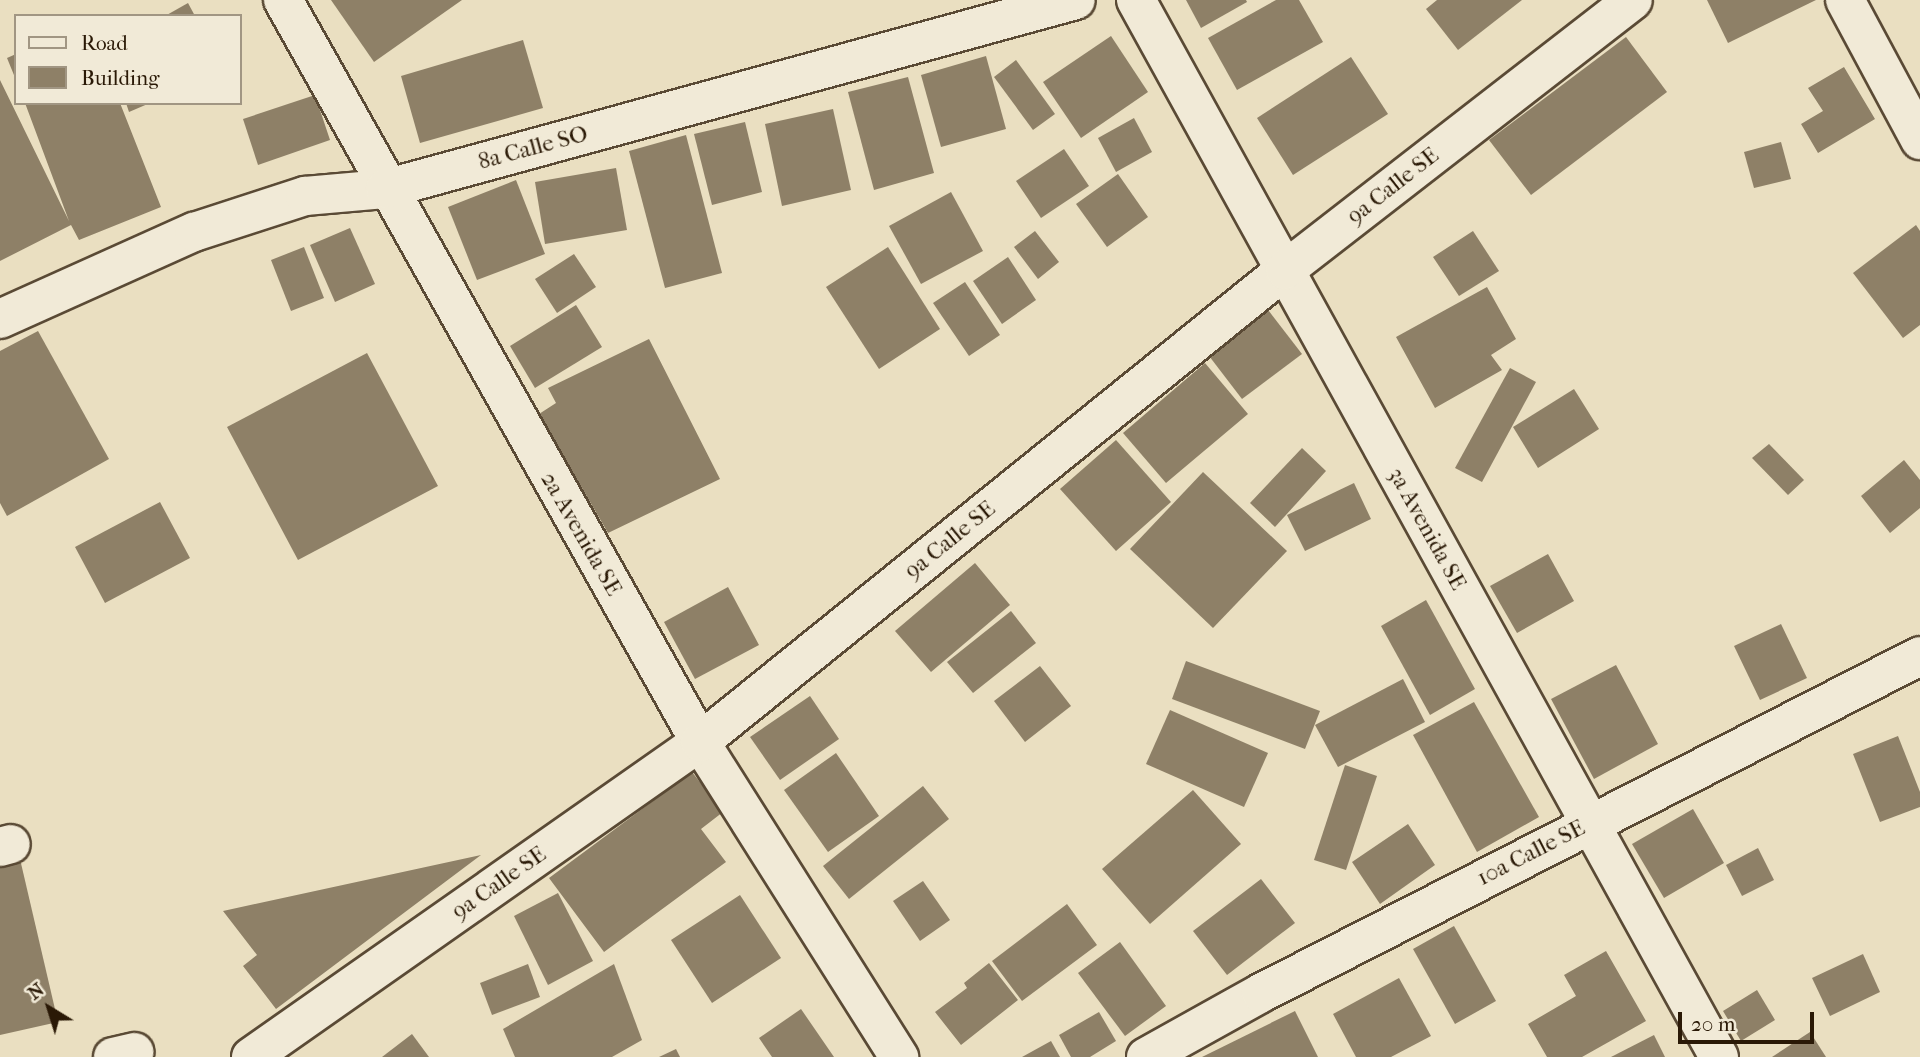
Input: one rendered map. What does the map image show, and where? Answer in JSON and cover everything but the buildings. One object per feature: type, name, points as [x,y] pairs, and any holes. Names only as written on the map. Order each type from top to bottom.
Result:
[{"type":"street","name":"2a Avenida SE","points":[[283,0],[385,189],[700,742],[899,1057]]},
{"type":"street","name":"8a Calle SO","points":[[0,319],[194,232],[305,196],[385,189],[1076,0]]},
{"type":"street","name":"3a Avenida SE","points":[[1136,0],[1719,1057]]},
{"type":"street","name":"9a Calle SE","points":[[251,1057],[700,742],[1285,270],[1633,0]]},
{"type":"street","points":[[1845,0],[1920,140]]},
{"type":"street","name":"10a Calle SE","points":[[1146,1057],[1590,823],[1920,656]]}]
